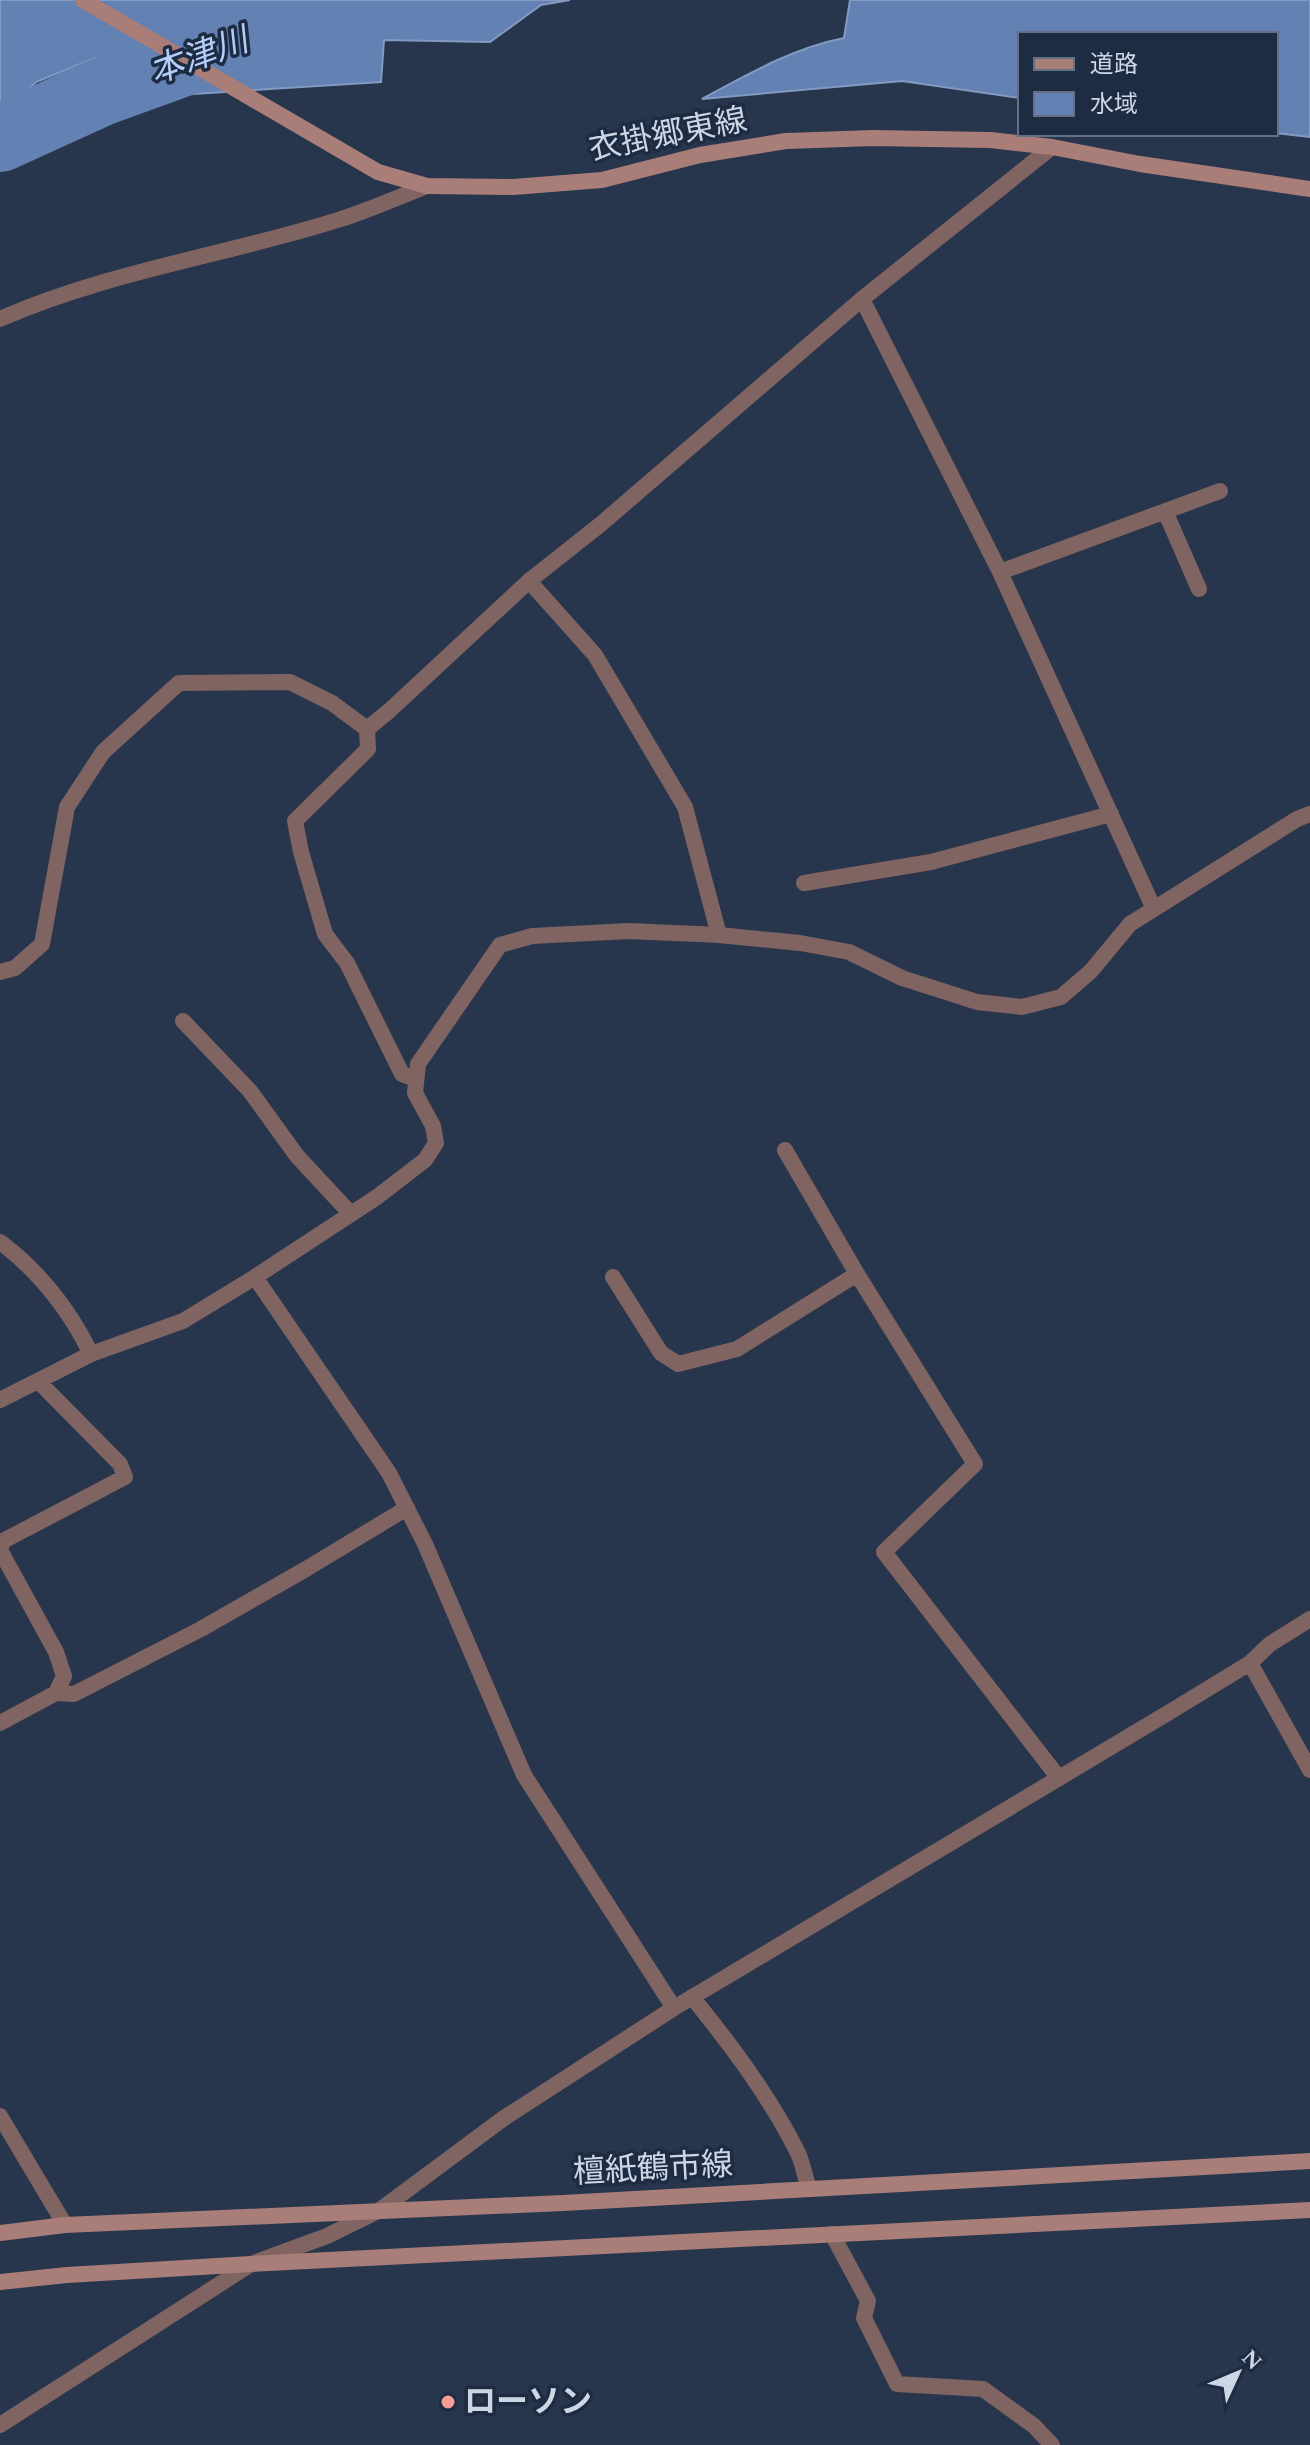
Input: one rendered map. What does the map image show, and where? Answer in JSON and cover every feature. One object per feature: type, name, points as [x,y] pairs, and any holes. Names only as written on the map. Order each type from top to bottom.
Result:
[{"type":"main road","name":"衣掛郷東線","points":[[83,0],[378,172],[427,186],[513,187],[602,180],[700,155],[786,141],[873,138],[990,140],[1052,147],[1140,164],[1310,189]]},
{"type":"main road","name":"檀紙鶴市線","points":[[0,2233],[65,2225],[563,2203],[1310,2161]]},
{"type":"main road","points":[[0,2282],[251,2264],[1310,2210]]},
{"type":"street","points":[[367,729],[529,581],[601,524],[862,299],[1052,147]]},
{"type":"street","points":[[0,319],[24,308],[140,272],[341,219],[427,186]]},
{"type":"street","points":[[862,299],[1000,572],[1154,909]]},
{"type":"street","points":[[1000,572],[1220,491]]},
{"type":"street","points":[[1165,511],[1199,589]]},
{"type":"street","points":[[529,581],[595,655],[685,807],[719,935]]},
{"type":"street","points":[[0,972],[15,968],[42,944],[67,807],[103,752],[179,683],[290,682],[332,703],[367,729]]},
{"type":"street","points":[[367,729],[368,749],[295,821],[325,934],[347,963],[402,1074],[415,1079]]},
{"type":"street","points":[[804,883],[931,862],[1111,814]]},
{"type":"street","points":[[0,1400],[91,1354],[183,1321],[377,1197],[425,1160],[436,1143],[433,1126],[415,1093],[418,1064],[500,945],[532,936],[629,931],[800,943],[849,952],[902,978],[977,1002],[1022,1007],[1061,997],[1091,971],[1130,924],[1297,819],[1310,814]]},
{"type":"street","points":[[183,1021],[250,1091],[297,1156],[350,1213]]},
{"type":"street","points":[[785,1150],[857,1274],[975,1464],[884,1552],[1058,1777]]},
{"type":"street","points":[[0,1242],[23,1259],[51,1288],[78,1326],[91,1354]]},
{"type":"street","points":[[613,1277],[661,1353],[678,1364],[737,1349],[857,1274]]},
{"type":"street","points":[[255,1277],[389,1473],[425,1544],[524,1775],[674,2008]]},
{"type":"street","points":[[39,1382],[120,1464],[125,1477],[3,1541],[0,1550],[56,1652],[64,1676],[56,1693]]},
{"type":"street","points":[[0,1723],[56,1693],[74,1694],[201,1629],[407,1508]]},
{"type":"street","points":[[0,2425],[251,2264],[327,2236],[380,2210],[504,2118],[674,2008],[1250,1663],[1270,1644],[1310,1619]]},
{"type":"street","points":[[1250,1663],[1310,1770]]},
{"type":"street","points":[[692,1997],[766,2099],[799,2155],[809,2189]]},
{"type":"street","points":[[0,2116],[65,2225]]},
{"type":"street","points":[[832,2234],[868,2301],[864,2318],[897,2384],[983,2389],[1034,2426],[1052,2445]]},
{"type":"water","points":[[0,0],[570,0],[541,5],[490,42],[384,40],[381,82],[146,97],[95,58],[36,82],[0,116]]},
{"type":"water","points":[[850,0],[1310,0],[1310,137],[1278,133],[1278,32],[1018,32],[1018,98],[902,81],[702,99],[789,55],[844,38]]},
{"type":"waterway","name":"本津川","points":[[0,138],[101,92],[214,51]]},
{"type":"place","name":"ローソン","points":[[448,2402]]}]
